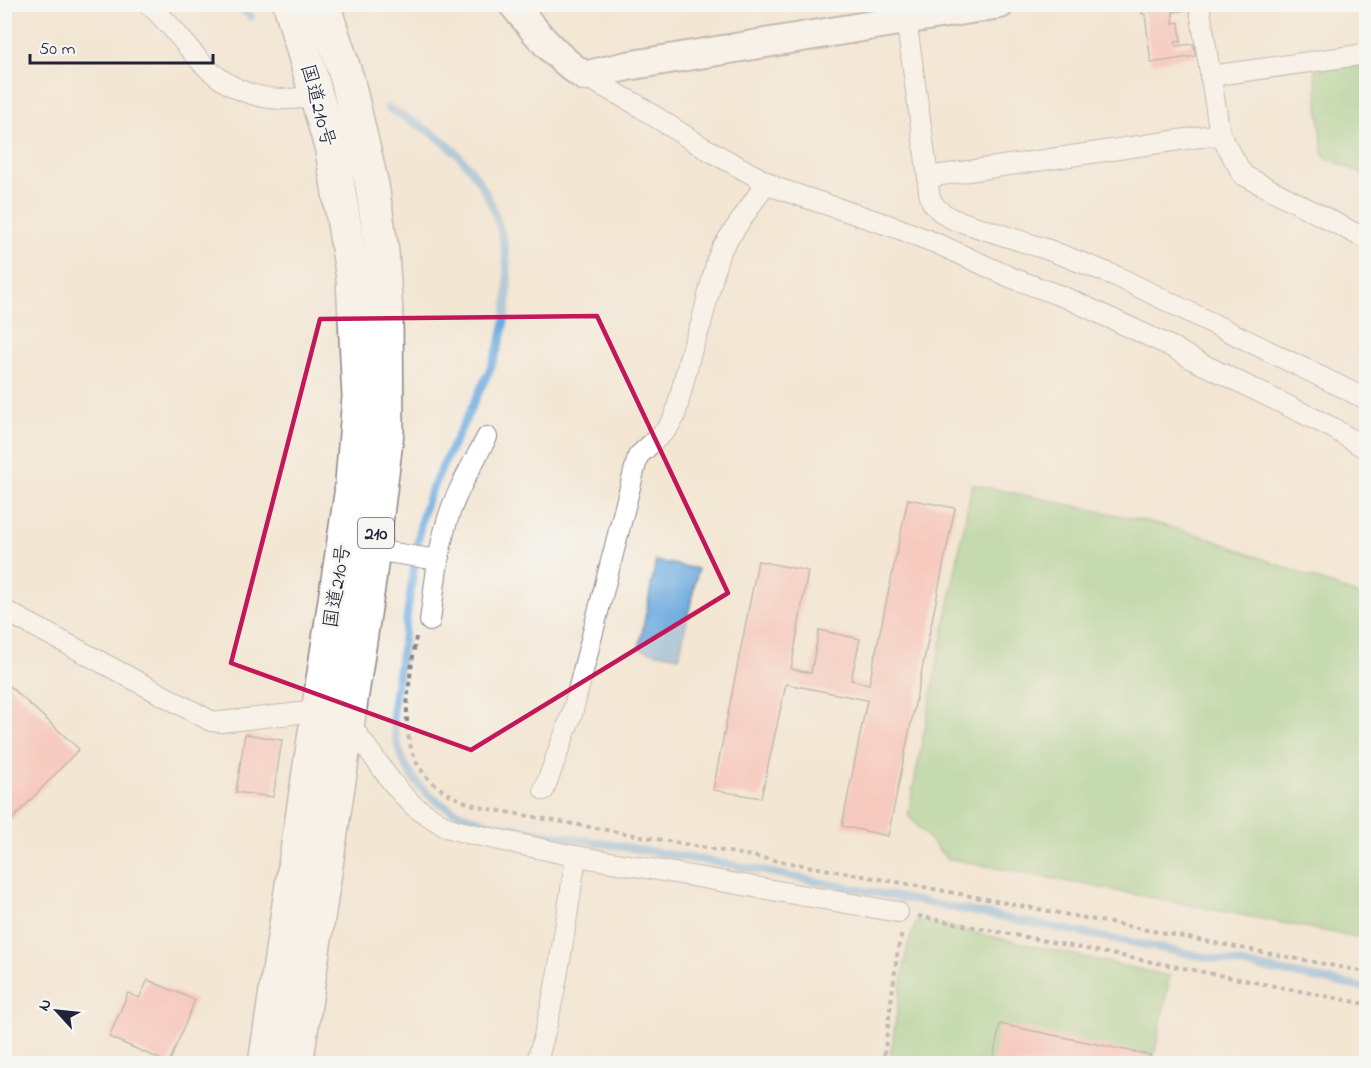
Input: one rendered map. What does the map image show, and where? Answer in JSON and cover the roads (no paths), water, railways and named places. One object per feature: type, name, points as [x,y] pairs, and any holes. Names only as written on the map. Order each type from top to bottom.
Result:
[{"type":"highway","name":"国道210号","points":[[290,4],[332,150],[353,278],[359,397],[332,716],[296,1064]]},
{"type":"highway","name":"国道210号","points":[[265,1064],[332,716],[386,552],[388,361],[382,252],[362,139],[348,82],[323,4]]},
{"type":"street","points":[[148,4],[173,28],[204,65],[233,86],[248,93],[277,100],[294,100],[317,95]]},
{"type":"street","points":[[513,4],[548,48],[565,64],[766,183],[897,228],[1010,277],[1069,299],[1170,346],[1332,428],[1366,448]]},
{"type":"street","points":[[584,76],[905,12],[1000,4]]},
{"type":"street","points":[[1199,4],[1220,134],[1243,176],[1366,239]]},
{"type":"street","points":[[905,12],[928,177],[928,196],[938,211],[952,219],[1049,250],[1116,276],[1366,399]]},
{"type":"street","points":[[1210,76],[1366,54]]},
{"type":"street","points":[[928,177],[1220,134]]},
{"type":"street","points":[[544,790],[572,714],[638,456],[672,422],[717,260],[722,248],[766,183]]},
{"type":"street","points":[[423,624],[431,558],[459,489],[487,437]]},
{"type":"street","points":[[386,552],[431,558]]},
{"type":"street","points":[[4,610],[211,721],[332,716],[416,807],[446,827],[576,857],[903,917]]},
{"type":"street","points":[[536,1064],[558,968],[576,857]]},
{"type":"water","points":[[656,561],[698,569],[679,657],[639,649]]},
{"type":"waterway","points":[[240,4],[251,17]]},
{"type":"waterway","points":[[388,108],[446,143],[462,159],[479,182],[492,206],[501,233],[508,288],[500,343],[490,369],[435,482],[421,522],[393,708],[400,753],[420,787],[435,800],[452,810],[495,825],[732,865],[1366,988]]}]
